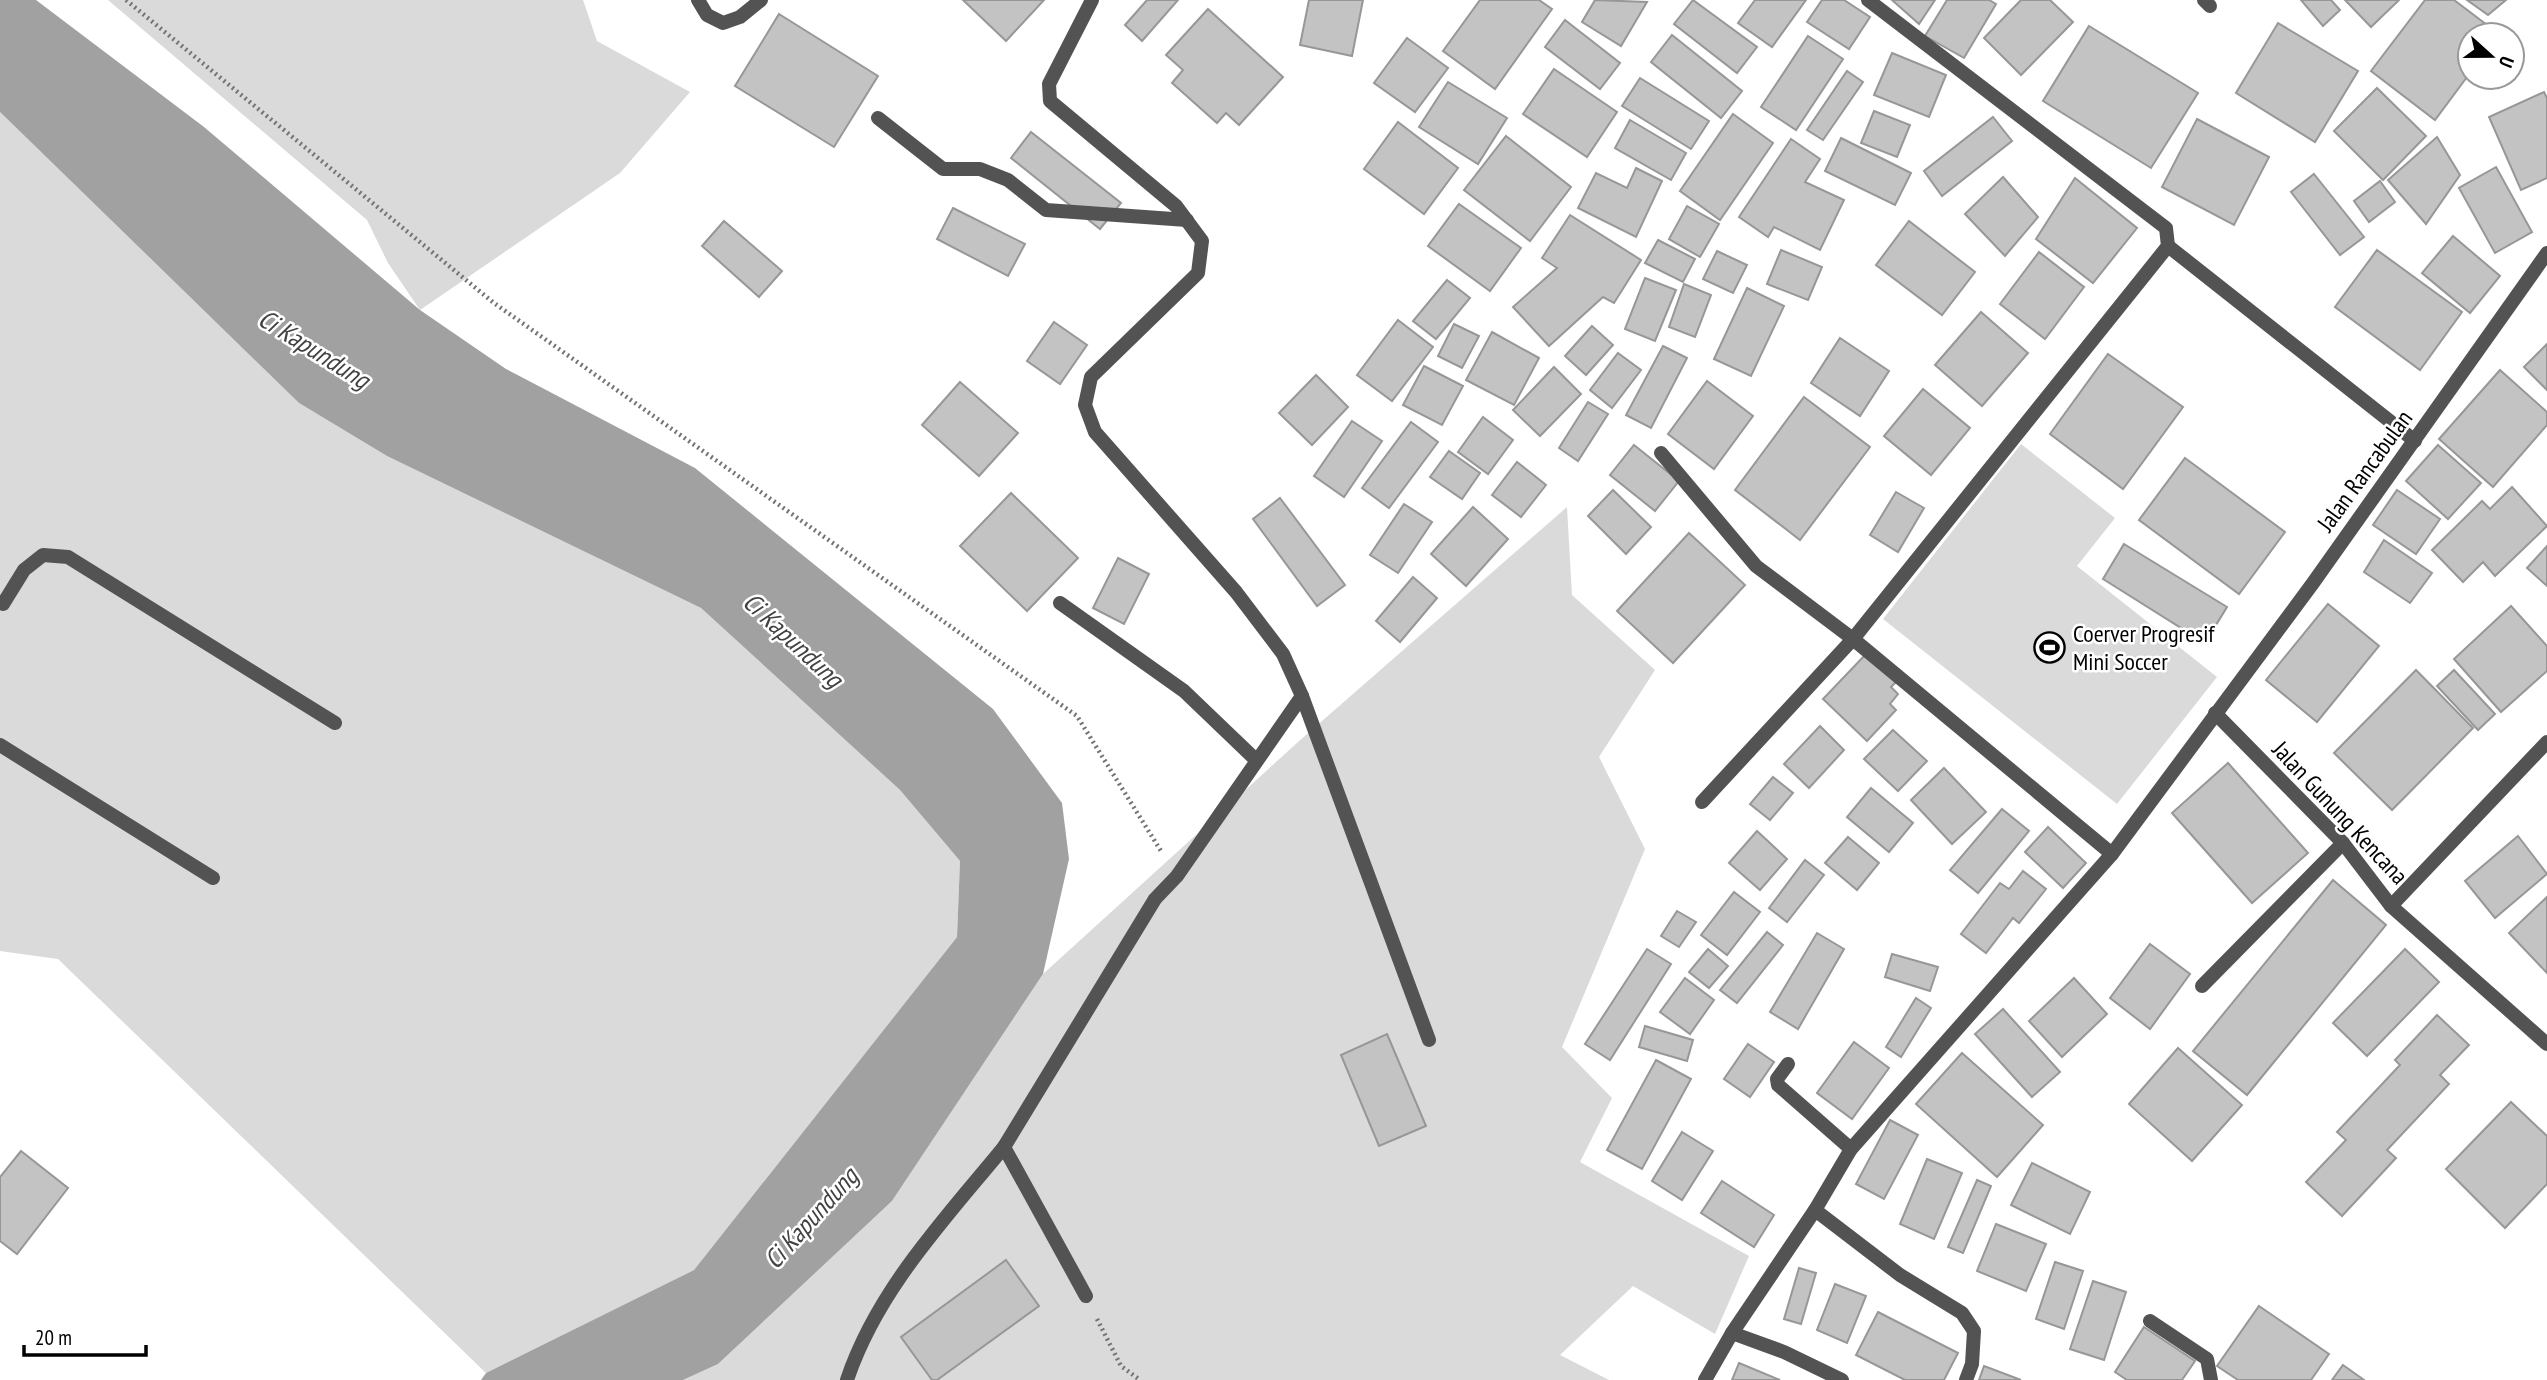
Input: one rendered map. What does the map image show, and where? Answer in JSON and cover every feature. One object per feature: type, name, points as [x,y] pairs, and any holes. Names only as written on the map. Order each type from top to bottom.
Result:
[{"type":"street","points":[[698,0],[707,15],[723,23],[740,17],[761,0]]},
{"type":"street","points":[[1092,0],[1049,84],[1050,101],[1176,206],[1202,242],[1198,273],[1091,377],[1085,405],[1095,432],[1102,441],[1236,592],[1283,654],[1302,696],[1429,1040]]},
{"type":"street","points":[[1702,802],[1853,639],[2168,246],[2166,228],[1868,0]]},
{"type":"street","points":[[878,118],[943,169],[980,169],[1009,180],[1046,210],[1187,220]]},
{"type":"street","points":[[2168,246],[2415,441]]},
{"type":"street","name":"Jalan Rancabulan","points":[[1705,1380],[1732,1334],[1815,1210],[1850,1149],[2112,854],[2415,441],[2547,253]]},
{"type":"street","points":[[1661,453],[1756,566],[1853,639],[2112,854]]},
{"type":"street","points":[[1,605],[24,570],[43,555],[68,557],[335,723]]},
{"type":"street","points":[[1060,603],[1184,691],[1255,759]]},
{"type":"street","points":[[847,1380],[881,1306],[910,1261],[1004,1147],[1155,899],[1177,876],[1255,759],[1302,696]]},
{"type":"street","name":"Jalan Gunung Kencana","points":[[2215,713],[2343,844],[2391,906],[2547,742]]},
{"type":"street","points":[[0,745],[213,878]]},
{"type":"street","points":[[2202,986],[2343,844]]},
{"type":"street","points":[[2391,906],[2547,1044]]},
{"type":"street","points":[[1788,1064],[1777,1079],[1778,1085],[1850,1149]]},
{"type":"street","points":[[1004,1147],[1086,1296]]},
{"type":"street","points":[[1815,1210],[1900,1275],[1962,1313],[1974,1331],[1972,1364],[1966,1380]]},
{"type":"street","points":[[2150,1321],[2207,1359],[2211,1380]]},
{"type":"street","points":[[1732,1334],[1784,1352],[1842,1380]]},
{"type":"path","points":[[126,0],[494,303],[1077,716],[1177,876]]},
{"type":"path","points":[[1086,1296],[1121,1366],[1140,1380]]},
{"type":"shaded area","points":[[108,0],[583,0],[597,41],[690,92],[620,173],[420,310],[388,263],[367,220]]},
{"type":"shaded area","points":[[0,112],[299,403],[387,456],[701,608],[900,790],[960,861],[957,937],[694,1270],[486,1373],[58,959],[0,951]]},
{"type":"shaded area","name":"Coerver Progresif Mini Soccer","points":[[2021,444],[2115,518],[2077,566],[2217,677],[2117,804],[1883,619]]},
{"type":"shaded area","points":[[1567,507],[1572,595],[1655,670],[1599,757],[1645,849],[1562,1047],[1612,1098],[1580,1162],[1749,1256],[1715,1334],[1633,1286],[1560,1355],[1609,1380],[683,1380],[718,1364],[892,1201],[1043,974],[1298,742]]},
{"type":"water","name":"Ci Kapundung","points":[[0,0],[36,0],[204,127],[420,310],[506,369],[695,468],[993,709],[1062,803],[1069,859],[1043,974],[892,1201],[718,1364],[683,1380],[481,1380],[486,1373],[694,1270],[957,937],[960,861],[900,790],[701,608],[387,456],[299,403],[0,112]]},
{"type":"building","points":[[963,0],[1044,0],[1006,41]]},
{"type":"building","points":[[1147,0],[1178,0],[1142,41],[1125,25]]},
{"type":"building","points":[[1309,0],[1363,0],[1352,56],[1300,45]]},
{"type":"building","points":[[1480,0],[1539,0],[1552,9],[1495,89],[1443,51]]},
{"type":"building","points":[[1595,0],[1647,2],[1621,46],[1582,22]]},
{"type":"building","points":[[1693,0],[1757,47],[1737,73],[1674,24]]},
{"type":"building","points":[[1755,0],[1806,0],[1772,47],[1738,23]]},
{"type":"building","points":[[1822,0],[1844,0],[1870,17],[1849,49],[1807,22]]},
{"type":"building","points":[[1892,0],[1935,0],[1919,24]]},
{"type":"building","points":[[1947,0],[1989,0],[1996,4],[1964,58],[1925,36]]},
{"type":"building","points":[[2021,0],[2050,0],[2073,22],[2021,75],[1984,38]]},
{"type":"building","points":[[2301,0],[2331,0],[2340,10],[2323,26]]},
{"type":"building","points":[[2345,0],[2399,0],[2371,27]]},
{"type":"building","points":[[2425,0],[2454,0],[2482,21],[2456,21],[2457,91],[2435,120],[2371,71]]},
{"type":"building","points":[[2467,0],[2506,0],[2488,15]]},
{"type":"building","points":[[1208,9],[1283,77],[1239,125],[1226,113],[1217,123],[1172,83],[1183,70],[1166,55]]},
{"type":"building","points":[[779,14],[878,76],[834,147],[735,86]]},
{"type":"building","points":[[1565,20],[1620,63],[1600,89],[1545,47]]},
{"type":"building","points":[[2278,23],[2358,71],[2315,142],[2236,93]]},
{"type":"building","points":[[2089,26],[2198,93],[2151,168],[2043,101]]},
{"type":"building","points":[[1672,35],[1742,91],[1721,118],[1651,62]]},
{"type":"building","points":[[1808,36],[1843,59],[1796,130],[1761,107]]},
{"type":"building","points":[[1407,38],[1448,68],[1415,112],[1374,83]]},
{"type":"building","points":[[1892,53],[1946,75],[1929,117],[1874,95]]},
{"type":"building","points":[[1554,69],[1617,112],[1587,157],[1523,114]]},
{"type":"building","points":[[1847,71],[1863,82],[1823,140],[1807,130]]},
{"type":"building","points":[[1640,78],[1709,121],[1691,149],[1622,106]]},
{"type":"building","points":[[1448,82],[1507,118],[1478,164],[1419,127]]},
{"type":"building","points":[[2377,88],[2426,136],[2383,180],[2334,131]]},
{"type":"building","points":[[2544,92],[2547,98],[2547,178],[2521,190],[2489,117]]},
{"type":"building","points":[[1874,111],[1910,125],[1897,157],[1861,143]]},
{"type":"building","points":[[1733,114],[1773,143],[1720,220],[1680,191]]},
{"type":"building","points":[[1993,117],[2012,141],[1942,196],[1924,171]]},
{"type":"building","points":[[2197,119],[2269,157],[2234,225],[2162,187]]},
{"type":"building","points":[[1630,120],[1686,153],[1671,180],[1615,148]]},
{"type":"building","points":[[1398,122],[1458,168],[1424,214],[1364,169]]},
{"type":"building","points":[[1031,132],[1121,203],[1100,229],[1011,158]]},
{"type":"building","points":[[1506,136],[1571,187],[1530,241],[1464,190]]},
{"type":"building","points":[[2437,137],[2460,175],[2426,224],[2388,180]]},
{"type":"building","points":[[1841,138],[1911,173],[1895,205],[1825,171]]},
{"type":"building","points":[[1791,139],[1820,159],[1805,182],[1844,200],[1820,250],[1774,227],[1768,237],[1739,217]]},
{"type":"building","points":[[2496,167],[2532,232],[2495,253],[2459,188]]},
{"type":"building","points":[[1636,168],[1662,181],[1636,237],[1578,208],[1596,173],[1627,188]]},
{"type":"building","points":[[2314,174],[2364,237],[2340,255],[2291,192]]},
{"type":"building","points":[[2003,177],[2038,217],[2005,256],[1965,214]]},
{"type":"building","points":[[2075,178],[2137,228],[2093,283],[2036,239]]},
{"type":"building","points":[[2380,181],[2395,202],[2369,222],[2354,201]]},
{"type":"building","points":[[1459,204],[1521,248],[1490,291],[1428,246]]},
{"type":"building","points":[[1687,206],[1719,224],[1700,257],[1669,239]]},
{"type":"building","points":[[953,208],[1025,244],[1008,276],[937,239]]},
{"type":"building","points":[[1570,215],[1641,260],[1614,303],[1603,297],[1549,346],[1513,307],[1557,268],[1542,258]]},
{"type":"building","points":[[724,221],[782,271],[759,297],[702,246]]},
{"type":"building","points":[[1909,221],[1975,272],[1942,315],[1876,265]]},
{"type":"building","points":[[2453,236],[2500,276],[2470,313],[2422,273]]},
{"type":"building","points":[[1658,240],[1695,259],[1683,282],[1645,263]]},
{"type":"building","points":[[1781,250],[1822,267],[1808,300],[1767,284]]},
{"type":"building","points":[[2377,250],[2462,312],[2420,370],[2335,307]]},
{"type":"building","points":[[1717,251],[1747,265],[1733,293],[1703,279]]},
{"type":"building","points":[[2039,252],[2084,287],[2045,339],[2000,304]]},
{"type":"building","points":[[1645,278],[1676,290],[1655,341],[1625,329]]},
{"type":"building","points":[[1447,280],[1470,298],[1436,339],[1413,321]]},
{"type":"building","points":[[1684,284],[1711,295],[1695,337],[1669,327]]},
{"type":"building","points":[[1747,288],[1784,306],[1751,376],[1714,359]]},
{"type":"building","points":[[1981,312],[2028,353],[1982,406],[1935,365]]},
{"type":"building","points":[[1398,320],[1433,347],[1392,401],[1357,375]]},
{"type":"building","points":[[1054,322],[1087,345],[1060,384],[1027,361]]},
{"type":"building","points":[[1454,324],[1479,336],[1462,368],[1438,356]]},
{"type":"building","points":[[1592,326],[1613,345],[1586,375],[1565,356]]},
{"type":"building","points":[[1492,332],[1539,358],[1514,405],[1466,380]]},
{"type":"building","points":[[1840,338],[1889,371],[1860,416],[1811,383]]},
{"type":"building","points":[[2547,344],[2547,390],[2524,367]]},
{"type":"building","points":[[1663,346],[1687,358],[1651,428],[1626,415]]},
{"type":"building","points":[[1618,353],[1641,370],[1612,408],[1590,390]]},
{"type":"building","points":[[2108,354],[2183,407],[2123,489],[2050,434]]},
{"type":"building","points":[[1424,366],[1463,386],[1442,425],[1403,405]]},
{"type":"building","points":[[1554,367],[1581,394],[1540,436],[1513,410]]},
{"type":"building","points":[[2500,370],[2547,412],[2547,425],[2493,487],[2439,439]]},
{"type":"building","points":[[1316,375],[1348,407],[1312,445],[1279,413]]},
{"type":"building","points":[[1707,381],[1753,416],[1714,469],[1668,434]]},
{"type":"building","points":[[960,382],[1018,433],[979,476],[922,425]]},
{"type":"building","points":[[1923,389],[1970,428],[1931,475],[1884,436]]},
{"type":"building","points":[[1804,397],[1870,447],[1800,540],[1735,490]]},
{"type":"building","points":[[1588,402],[1608,414],[1578,461],[1559,448]]},
{"type":"building","points":[[1483,417],[1513,440],[1488,474],[1458,452]]},
{"type":"building","points":[[1352,421],[1382,441],[1344,497],[1314,476]]},
{"type":"building","points":[[1411,422],[1438,442],[1389,508],[1362,488]]},
{"type":"building","points":[[1634,445],[1679,481],[1655,511],[1610,475]]},
{"type":"building","points":[[2438,445],[2481,483],[2448,519],[2406,481]]},
{"type":"building","points":[[1449,451],[1480,473],[1462,499],[1430,477]]},
{"type":"building","points":[[2185,458],[2285,532],[2239,594],[2139,520]]},
{"type":"building","points":[[1517,462],[1546,485],[1521,517],[1492,495]]},
{"type":"building","points":[[2512,487],[2547,526],[2495,576],[2483,562],[2463,582],[2432,550],[2482,501],[2490,509]]},
{"type":"building","points":[[1613,490],[1651,527],[1626,554],[1588,516]]},
{"type":"building","points":[[2397,490],[2440,519],[2416,554],[2373,525]]},
{"type":"building","points":[[1896,492],[1924,508],[1898,552],[1870,535]]},
{"type":"building","points":[[1011,493],[1078,558],[1027,611],[960,546]]},
{"type":"building","points":[[1280,498],[1345,585],[1317,606],[1253,519]]},
{"type":"building","points":[[1404,504],[1432,522],[1398,573],[1370,555]]},
{"type":"building","points":[[1473,507],[1508,539],[1466,586],[1431,554]]},
{"type":"building","points":[[1689,533],[1745,585],[1673,663],[1617,611]]},
{"type":"building","points":[[2384,540],[2432,573],[2410,603],[2364,572]]},
{"type":"building","points":[[2124,544],[2227,607],[2205,643],[2103,579]]},
{"type":"building","points":[[2547,546],[2547,586],[2527,568]]},
{"type":"building","points":[[1118,558],[1149,574],[1124,624],[1093,608]]},
{"type":"building","points":[[1413,577],[1437,598],[1400,642],[1376,621]]},
{"type":"building","points":[[2328,604],[2379,646],[2317,722],[2266,680]]},
{"type":"building","points":[[2511,606],[2547,646],[2547,671],[2501,712],[2454,659]]},
{"type":"building","points":[[1867,653],[1897,681],[1891,687],[1898,694],[1890,704],[1896,710],[1867,741],[1823,699]]},
{"type":"building","points":[[2416,670],[2473,728],[2392,810],[2334,753]]},
{"type":"building","points":[[2454,670],[2495,714],[2478,730],[2437,686]]},
{"type":"building","points":[[1820,726],[1844,750],[1809,788],[1784,764]]},
{"type":"building","points":[[1893,730],[1927,761],[1898,791],[1864,759]]},
{"type":"building","points":[[2228,763],[2308,853],[2252,903],[2172,813]]},
{"type":"building","points":[[1944,768],[1986,812],[1952,844],[1911,800]]},
{"type":"building","points":[[1773,777],[1793,793],[1770,820],[1750,804]]},
{"type":"building","points":[[1871,788],[1913,823],[1889,852],[1847,817]]},
{"type":"building","points":[[2002,809],[2029,831],[1978,893],[1950,870]]},
{"type":"building","points":[[2048,827],[2086,863],[2063,888],[2025,852]]},
{"type":"building","points":[[1757,831],[1787,859],[1760,890],[1729,863]]},
{"type":"building","points":[[2518,836],[2547,874],[2495,918],[2465,881]]},
{"type":"building","points":[[1848,837],[1879,863],[1857,890],[1825,863]]},
{"type":"building","points":[[1805,860],[1824,875],[1787,922],[1769,908]]},
{"type":"building","points":[[2023,871],[2046,889],[2019,923],[2013,918],[1986,953],[1961,934],[2000,883],[2009,889]]},
{"type":"building","points":[[2333,880],[2386,925],[2247,1095],[2193,1051]]},
{"type":"building","points":[[1734,892],[1760,912],[1727,955],[1701,935]]},
{"type":"building","points":[[2547,897],[2547,973],[2509,933]]},
{"type":"building","points":[[1677,911],[1696,922],[1679,947],[1661,936]]},
{"type":"building","points":[[1767,932],[1783,945],[1737,1003],[1720,990]]},
{"type":"building","points":[[1817,933],[1844,949],[1798,1029],[1770,1012]]},
{"type":"building","points":[[2150,944],[2190,974],[2150,1029],[2110,998]]},
{"type":"building","points":[[1647,949],[1671,964],[1610,1060],[1585,1044]]},
{"type":"building","points":[[1708,949],[1728,966],[1709,988],[1689,972]]},
{"type":"building","points":[[2405,949],[2439,982],[2367,1056],[2333,1023]]},
{"type":"building","points":[[1892,954],[1938,967],[1930,991],[1885,977]]},
{"type":"building","points":[[1685,978],[1714,1000],[1690,1034],[1660,1012]]},
{"type":"building","points":[[2074,978],[2107,1014],[2062,1057],[2029,1021]]},
{"type":"building","points":[[1916,998],[1931,1008],[1901,1057],[1886,1047]]},
{"type":"building","points":[[2003,1009],[2060,1072],[2032,1097],[1975,1034]]},
{"type":"building","points":[[2437,1015],[2469,1045],[2440,1075],[2449,1084],[2387,1150],[2396,1158],[2342,1216],[2306,1182],[2346,1140],[2337,1132],[2400,1065],[2395,1060]]},
{"type":"building","points":[[1645,1026],[1693,1040],[1687,1061],[1639,1047]]},
{"type":"building","points":[[1387,1034],[1426,1126],[1379,1146],[1341,1055]]},
{"type":"building","points":[[1854,1042],[1889,1068],[1852,1119],[1817,1093]]},
{"type":"building","points":[[1748,1044],[1774,1062],[1750,1097],[1724,1079]]},
{"type":"building","points":[[2178,1048],[2242,1105],[2192,1161],[2129,1104]]},
{"type":"building","points":[[1962,1053],[2043,1125],[1997,1177],[1916,1104]]},
{"type":"building","points":[[1656,1060],[1691,1079],[1642,1169],[1607,1150]]},
{"type":"building","points":[[2511,1102],[2547,1136],[2547,1184],[2505,1228],[2446,1169]]},
{"type":"building","points":[[1890,1120],[1918,1135],[1884,1199],[1856,1184]]},
{"type":"building","points":[[1682,1132],[1713,1151],[1682,1200],[1652,1181]]},
{"type":"building","points":[[21,1151],[68,1188],[17,1254],[0,1241],[0,1177]]},
{"type":"building","points":[[1927,1159],[1962,1173],[1934,1239],[1900,1224]]},
{"type":"building","points":[[2032,1163],[2090,1192],[2070,1234],[2011,1205]]},
{"type":"building","points":[[1977,1180],[1991,1186],[1963,1253],[1948,1247]]},
{"type":"building","points":[[1722,1181],[1774,1215],[1754,1247],[1701,1213]]},
{"type":"building","points":[[1996,1224],[2046,1244],[2026,1291],[1977,1271]]},
{"type":"building","points":[[1006,1260],[1039,1306],[937,1380],[932,1380],[901,1337]]},
{"type":"building","points":[[2055,1262],[2083,1271],[2064,1329],[2036,1319]]},
{"type":"building","points":[[1799,1268],[1816,1273],[1801,1324],[1784,1319]]},
{"type":"building","points":[[2093,1281],[2126,1292],[2104,1360],[2070,1349]]},
{"type":"building","points":[[1835,1284],[1866,1296],[1847,1343],[1817,1330]]},
{"type":"building","points":[[2259,1306],[2329,1354],[2311,1380],[2238,1380],[2217,1366]]},
{"type":"building","points":[[1878,1312],[1958,1353],[1944,1380],[1905,1380],[1856,1355]]},
{"type":"building","points":[[2144,1327],[2195,1361],[2182,1380],[2127,1380],[2115,1372]]},
{"type":"building","points":[[1739,1363],[1780,1380],[1732,1380]]},
{"type":"building","points":[[2343,1365],[2364,1380],[2332,1380]]},
{"type":"building","points":[[1984,1366],[2021,1380],[1979,1380]]},
{"type":"place","name":"Coerver Progresif Mini Soccer","points":[[2050,648]]}]
